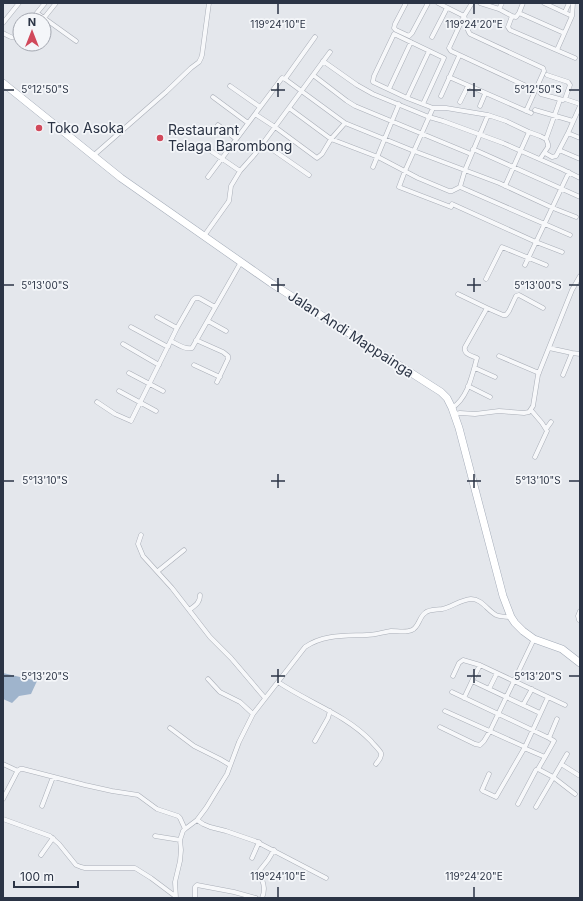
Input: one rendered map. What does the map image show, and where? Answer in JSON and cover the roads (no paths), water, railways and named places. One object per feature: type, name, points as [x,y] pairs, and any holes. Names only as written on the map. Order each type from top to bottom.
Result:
[{"type":"main road","name":"Jalan Andi Mappainga","points":[[3,83],[121,178],[241,262],[444,395],[453,411],[460,432],[503,596],[511,617],[519,628],[534,639],[562,650],[580,663]]},
{"type":"street","points":[[3,23],[19,3]]},
{"type":"street","points":[[38,12],[45,3],[52,8]]},
{"type":"street","points":[[49,12],[56,3]]},
{"type":"street","points":[[93,156],[200,60],[209,3]]},
{"type":"street","points":[[406,3],[394,28],[409,36],[428,3]]},
{"type":"street","points":[[438,3],[464,16],[467,21],[470,34],[543,68],[544,71],[526,111]]},
{"type":"street","points":[[472,3],[464,16],[449,48],[451,51],[535,90]]},
{"type":"street","points":[[480,3],[499,9],[516,17],[523,3]]},
{"type":"street","points":[[499,9],[502,3]]},
{"type":"street","points":[[546,3],[572,16]]},
{"type":"street","points":[[565,12],[569,3]]},
{"type":"street","points":[[556,50],[572,16],[573,3]]},
{"type":"street","points":[[432,37],[446,8]]},
{"type":"street","points":[[519,13],[564,33]]},
{"type":"street","points":[[512,16],[508,27],[510,30],[575,58]]},
{"type":"street","points":[[52,24],[76,41]]},
{"type":"street","points":[[3,33],[12,38]]},
{"type":"street","points":[[423,104],[444,58],[394,34],[374,76],[373,82],[407,98],[433,108],[446,108],[488,115],[506,121],[546,139]]},
{"type":"street","points":[[285,79],[315,37]]},
{"type":"street","points":[[389,89],[411,42]]},
{"type":"street","points":[[407,98],[429,51]]},
{"type":"street","points":[[204,236],[229,201],[231,186],[240,171],[263,143],[330,52]]},
{"type":"street","points":[[440,96],[460,56]]},
{"type":"street","points":[[323,61],[361,88],[429,117],[521,150],[580,178]]},
{"type":"street","points":[[313,75],[355,106],[471,154]]},
{"type":"street","points":[[540,159],[548,147],[546,139],[569,86],[569,83],[547,75]]},
{"type":"street","points":[[449,77],[531,113]]},
{"type":"street","points":[[208,177],[282,78],[345,123],[499,183],[576,217]]},
{"type":"street","points":[[230,86],[260,107]]},
{"type":"street","points":[[460,102],[468,86]]},
{"type":"street","points":[[480,106],[485,94]]},
{"type":"street","points":[[541,94],[580,105],[578,116],[573,121],[555,157],[544,153]]},
{"type":"street","points":[[213,97],[248,123]]},
{"type":"street","points":[[373,167],[399,104]]},
{"type":"street","points":[[289,108],[331,139],[378,157],[418,178],[449,191],[460,187]]},
{"type":"street","points":[[433,108],[399,188],[451,207],[452,204],[536,242],[562,252]]},
{"type":"street","points":[[535,110],[573,121]]},
{"type":"street","points":[[255,114],[316,158],[318,158],[331,139],[345,123]]},
{"type":"street","points":[[460,187],[464,170],[488,115]]},
{"type":"street","points":[[218,125],[236,139]]},
{"type":"street","points":[[505,186],[512,167],[529,132]]},
{"type":"street","points":[[568,133],[580,138]]},
{"type":"street","points":[[263,143],[309,175]]},
{"type":"street","points":[[205,148],[240,171]]},
{"type":"street","points":[[473,149],[580,197]]},
{"type":"street","points":[[559,150],[580,159]]},
{"type":"street","points":[[525,265],[569,172]]},
{"type":"street","points":[[460,187],[570,235]]},
{"type":"street","points":[[486,279],[502,247],[546,265]]},
{"type":"street","points":[[171,341],[190,349],[192,348],[241,262]]},
{"type":"street","points":[[487,308],[464,348],[465,352],[477,358],[468,386],[453,411],[477,414],[496,411],[529,412],[533,406],[536,382],[539,373],[572,290],[580,276]]},
{"type":"street","points":[[458,294],[503,315],[506,315],[516,296],[519,295],[543,308]]},
{"type":"street","points":[[98,402],[115,414],[131,421],[158,365],[195,298],[199,298],[215,307]]},
{"type":"street","points":[[157,317],[178,328]]},
{"type":"street","points":[[208,321],[226,331]]},
{"type":"street","points":[[131,327],[168,347]]},
{"type":"street","points":[[196,340],[223,352],[228,356],[217,382]]},
{"type":"street","points":[[123,344],[158,365]]},
{"type":"street","points":[[549,348],[580,354]]},
{"type":"street","points":[[563,375],[572,353]]},
{"type":"street","points":[[499,356],[539,373]]},
{"type":"street","points":[[194,364],[220,377]]},
{"type":"street","points":[[475,368],[495,377]]},
{"type":"street","points":[[129,373],[163,391]]},
{"type":"street","points":[[468,386],[490,397]]},
{"type":"street","points":[[119,391],[156,411]]},
{"type":"street","points":[[531,410],[546,429]]},
{"type":"street","points":[[535,457],[546,434],[546,429],[551,422]]},
{"type":"street","points":[[141,535],[138,544],[143,556],[158,571],[210,637],[265,698]]},
{"type":"street","points":[[158,571],[184,550]]},
{"type":"street","points":[[189,610],[199,602],[200,595]]},
{"type":"street","points":[[176,897],[175,882],[180,861],[180,840],[185,829],[197,820],[227,774],[239,742],[253,714],[305,647],[310,643],[328,637],[412,630],[416,627],[421,617],[426,612],[430,610],[447,608],[466,600],[477,600],[481,602],[492,613],[500,617],[511,617]]},
{"type":"street","points":[[580,611],[578,618],[580,620]]},
{"type":"street","points":[[440,727],[478,745],[482,744],[507,697],[534,639]]},
{"type":"street","points":[[453,676],[459,663],[463,660],[480,665],[565,705]]},
{"type":"street","points":[[464,698],[480,665]]},
{"type":"street","points":[[489,689],[497,673]]},
{"type":"street","points":[[208,679],[220,692],[240,702],[253,714]]},
{"type":"street","points":[[472,681],[540,713]]},
{"type":"street","points":[[278,682],[356,727],[380,752],[381,756],[376,764]]},
{"type":"street","points":[[523,705],[532,689]]},
{"type":"street","points":[[452,692],[554,741],[536,770],[518,804]]},
{"type":"street","points":[[489,774],[482,790],[496,797],[524,748],[548,697]]},
{"type":"street","points":[[315,741],[328,718],[330,711]]},
{"type":"street","points":[[445,711],[545,757]]},
{"type":"street","points":[[549,738],[557,719]]},
{"type":"street","points":[[170,728],[194,746],[230,765]]},
{"type":"street","points":[[536,807],[567,754]]},
{"type":"street","points":[[3,764],[18,770],[26,770],[105,790],[138,795],[157,809],[178,816],[185,829]]},
{"type":"street","points":[[561,764],[580,776]]},
{"type":"street","points":[[538,769],[553,777],[575,794]]},
{"type":"street","points":[[3,799],[18,770]]},
{"type":"street","points":[[42,806],[53,777]]},
{"type":"street","points":[[3,819],[47,834],[59,844],[78,866],[85,868],[135,868],[176,897]]},
{"type":"street","points":[[197,820],[210,827],[259,842],[326,878]]},
{"type":"street","points":[[155,836],[180,840]]},
{"type":"street","points":[[41,855],[53,838]]},
{"type":"street","points":[[252,858],[259,842]]},
{"type":"street","points":[[262,898],[264,883],[260,870],[274,850]]},
{"type":"street","points":[[195,898],[195,887],[197,885],[256,898]]},
{"type":"water","points":[[3,673],[37,681],[31,694],[19,696],[12,703],[3,699]]},
{"type":"place","name":"Toko Asoka","points":[[39,128]]},
{"type":"place","name":"Restaurant Telaga Barombong","points":[[160,138]]}]
